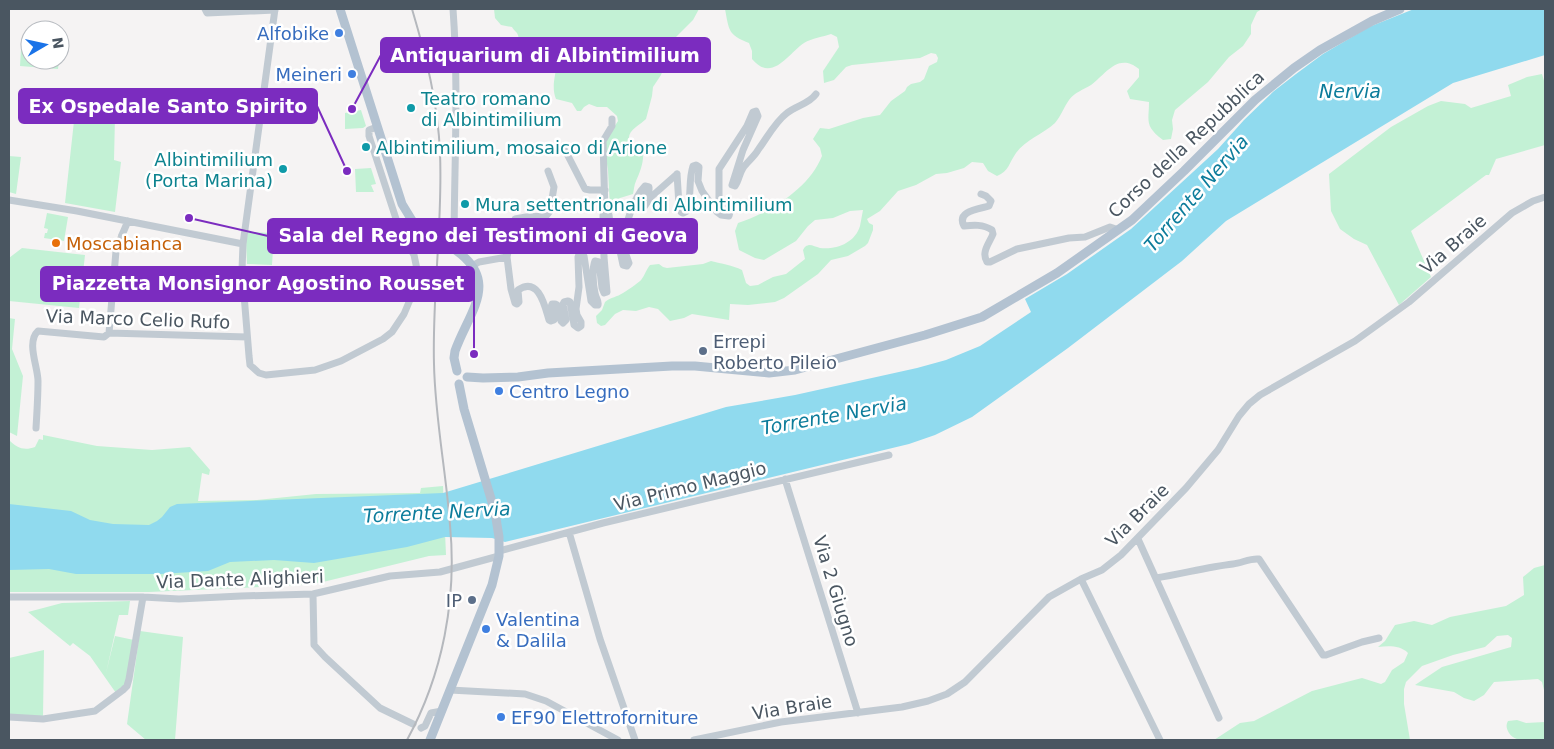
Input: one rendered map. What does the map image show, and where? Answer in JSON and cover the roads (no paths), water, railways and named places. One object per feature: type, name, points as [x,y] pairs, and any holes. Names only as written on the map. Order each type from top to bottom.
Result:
[{"type":"main road","points":[[340,9],[405,211],[413,222],[423,230],[466,258],[472,266],[478,281],[479,296],[455,351],[454,358],[457,371],[453,378],[455,382],[464,381],[464,410],[498,525],[499,552],[497,570],[492,586],[430,740]]},
{"type":"main road","name":"Corso della Repubblica","points":[[464,381],[483,378],[695,366],[743,372],[795,370],[982,318],[1057,273],[1119,230],[1144,210],[1255,100],[1294,68],[1320,50],[1372,21],[1400,9]]},
{"type":"street","points":[[205,9],[207,13],[275,9],[243,244],[242,270],[250,365],[260,373],[266,375],[315,370],[330,366],[383,339],[392,332],[404,314],[412,296],[418,269],[412,250],[400,231],[369,136],[369,130],[377,127]]},
{"type":"street","points":[[453,9],[457,86],[453,248]]},
{"type":"street","points":[[605,213],[610,216],[614,240],[620,251],[623,265],[626,267],[629,263],[624,242],[631,210],[638,194],[645,186],[648,186],[650,189],[640,204],[642,208],[650,197],[677,174],[680,211],[685,212],[690,203],[690,175],[693,166],[696,165],[699,167],[698,181],[702,192],[717,212],[721,215],[729,216],[730,212],[719,200],[719,169],[747,126],[752,113],[756,111],[758,116],[743,150],[732,185],[737,184],[744,166],[783,117],[788,112],[809,102],[816,94]]},
{"type":"street","points":[[548,171],[554,187],[550,211],[546,216],[515,219],[507,258],[511,289],[515,304],[519,302],[518,290],[521,288],[532,287],[536,290],[542,298],[551,321],[554,320],[552,304],[557,305],[563,323],[566,320],[563,304],[565,301],[570,302],[574,325],[578,328],[581,326],[576,309],[579,287],[579,254],[584,256],[591,302],[598,305],[594,280],[594,263],[596,260],[599,262],[602,288],[604,293],[607,292],[602,217],[605,213],[603,142],[612,126],[612,119]]},
{"type":"street","points":[[565,150],[585,189],[605,190]]},
{"type":"street","points":[[981,194],[991,201],[989,206],[969,212],[962,218],[962,222],[964,226],[981,225],[992,230],[993,234],[986,246],[985,260],[987,262],[1017,249],[1069,238],[1085,237],[1110,227],[1119,230]]},
{"type":"street","name":"Via Braie","points":[[694,740],[781,722],[902,707],[947,694],[965,682],[1049,597],[1081,579],[1102,570],[1138,539],[1186,488],[1218,450],[1239,416],[1249,404],[1260,395],[1355,341],[1408,302],[1512,214],[1533,201],[1545,197]]},
{"type":"street","points":[[9,200],[243,244]]},
{"type":"street","points":[[122,235],[128,221]]},
{"type":"street","points":[[109,333],[116,250]]},
{"type":"street","points":[[472,266],[479,262],[507,258]]},
{"type":"street","name":"Via Marco Celio Rufo","points":[[36,428],[38,378],[33,354],[36,333],[41,331],[104,336],[109,333],[247,337]]},
{"type":"street","name":"Via Primo Maggio","points":[[499,552],[569,532],[889,455]]},
{"type":"street","name":"Via 2 Giugno","points":[[785,479],[858,712]]},
{"type":"street","points":[[569,532],[600,639],[635,740]]},
{"type":"street","points":[[1138,539],[1219,718]]},
{"type":"street","name":"Via Dante Alighieri","points":[[9,597],[143,597],[179,599],[313,594],[390,576],[440,572],[499,552]]},
{"type":"street","points":[[1156,578],[1259,559],[1323,655],[1378,638]]},
{"type":"street","points":[[1081,579],[1160,740]]},
{"type":"street","points":[[313,594],[314,645],[380,708],[413,724]]},
{"type":"street","points":[[9,717],[43,719],[92,712],[101,708],[123,690],[129,682],[143,597]]},
{"type":"street","points":[[450,690],[524,694],[553,704],[618,740]]},
{"type":"street","points":[[421,728],[425,726],[431,713],[442,711]]},
{"type":"water","name":"Nervia","points":[[1414,9],[1545,9],[1545,55],[1453,83],[1226,221],[1182,261],[1068,348],[972,417],[935,435],[909,444],[505,542],[492,538],[445,537],[407,547],[314,563],[274,560],[230,562],[208,571],[160,574],[76,574],[49,569],[9,570],[9,504],[71,511],[90,520],[113,524],[149,525],[162,517],[170,507],[177,504],[443,493],[726,407],[795,395],[946,360],[980,346],[1031,312],[1025,299],[1067,274],[1131,229],[1218,149],[1274,91],[1296,74],[1323,54],[1369,27]]},
{"type":"tunnel","points":[[116,251],[122,235]]},
{"type":"railway","points":[[407,740],[430,689],[445,636],[449,608],[452,553],[436,404],[434,364],[441,179],[439,134],[430,80],[412,9]]},
{"type":"place","name":"Alfobike","points":[[339,33]]},
{"type":"place","name":"Meineri","points":[[352,74]]},
{"type":"place","name":"Teatro romano di Albintimilium","points":[[411,108]]},
{"type":"place","name":"Antiquarium di Albintimilium","points":[[352,109]]},
{"type":"place","name":"Albintimilium, mosaico di Arione","points":[[366,147]]},
{"type":"place","name":"Albintimilium (Porta Marina)","points":[[283,169]]},
{"type":"place","name":"Ex Ospedale Santo Spirito","points":[[347,171]]},
{"type":"place","name":"Mura settentrionali di Albintimilium","points":[[465,204]]},
{"type":"place","name":"Sala del Regno dei Testimoni di Geova","points":[[189,218]]},
{"type":"place","name":"Moscabianca","points":[[56,243]]},
{"type":"place","name":"Errepi Roberto Pileio","points":[[703,351]]},
{"type":"place","name":"Piazzetta Monsignor Agostino Rousset","points":[[474,354]]},
{"type":"place","name":"Centro Legno","points":[[499,391]]},
{"type":"place","name":"IP","points":[[472,600]]},
{"type":"place","name":"Valentina & Dalila","points":[[486,629]]},
{"type":"place","name":"EF90 Elettroforniture","points":[[501,717]]},
{"type":"water label","name":"Torrente Nervia","points":[[1196,193]]},
{"type":"water label","name":"Torrente Nervia","points":[[834,415]]},
{"type":"water label","name":"Torrente Nervia","points":[[437,512]]}]
